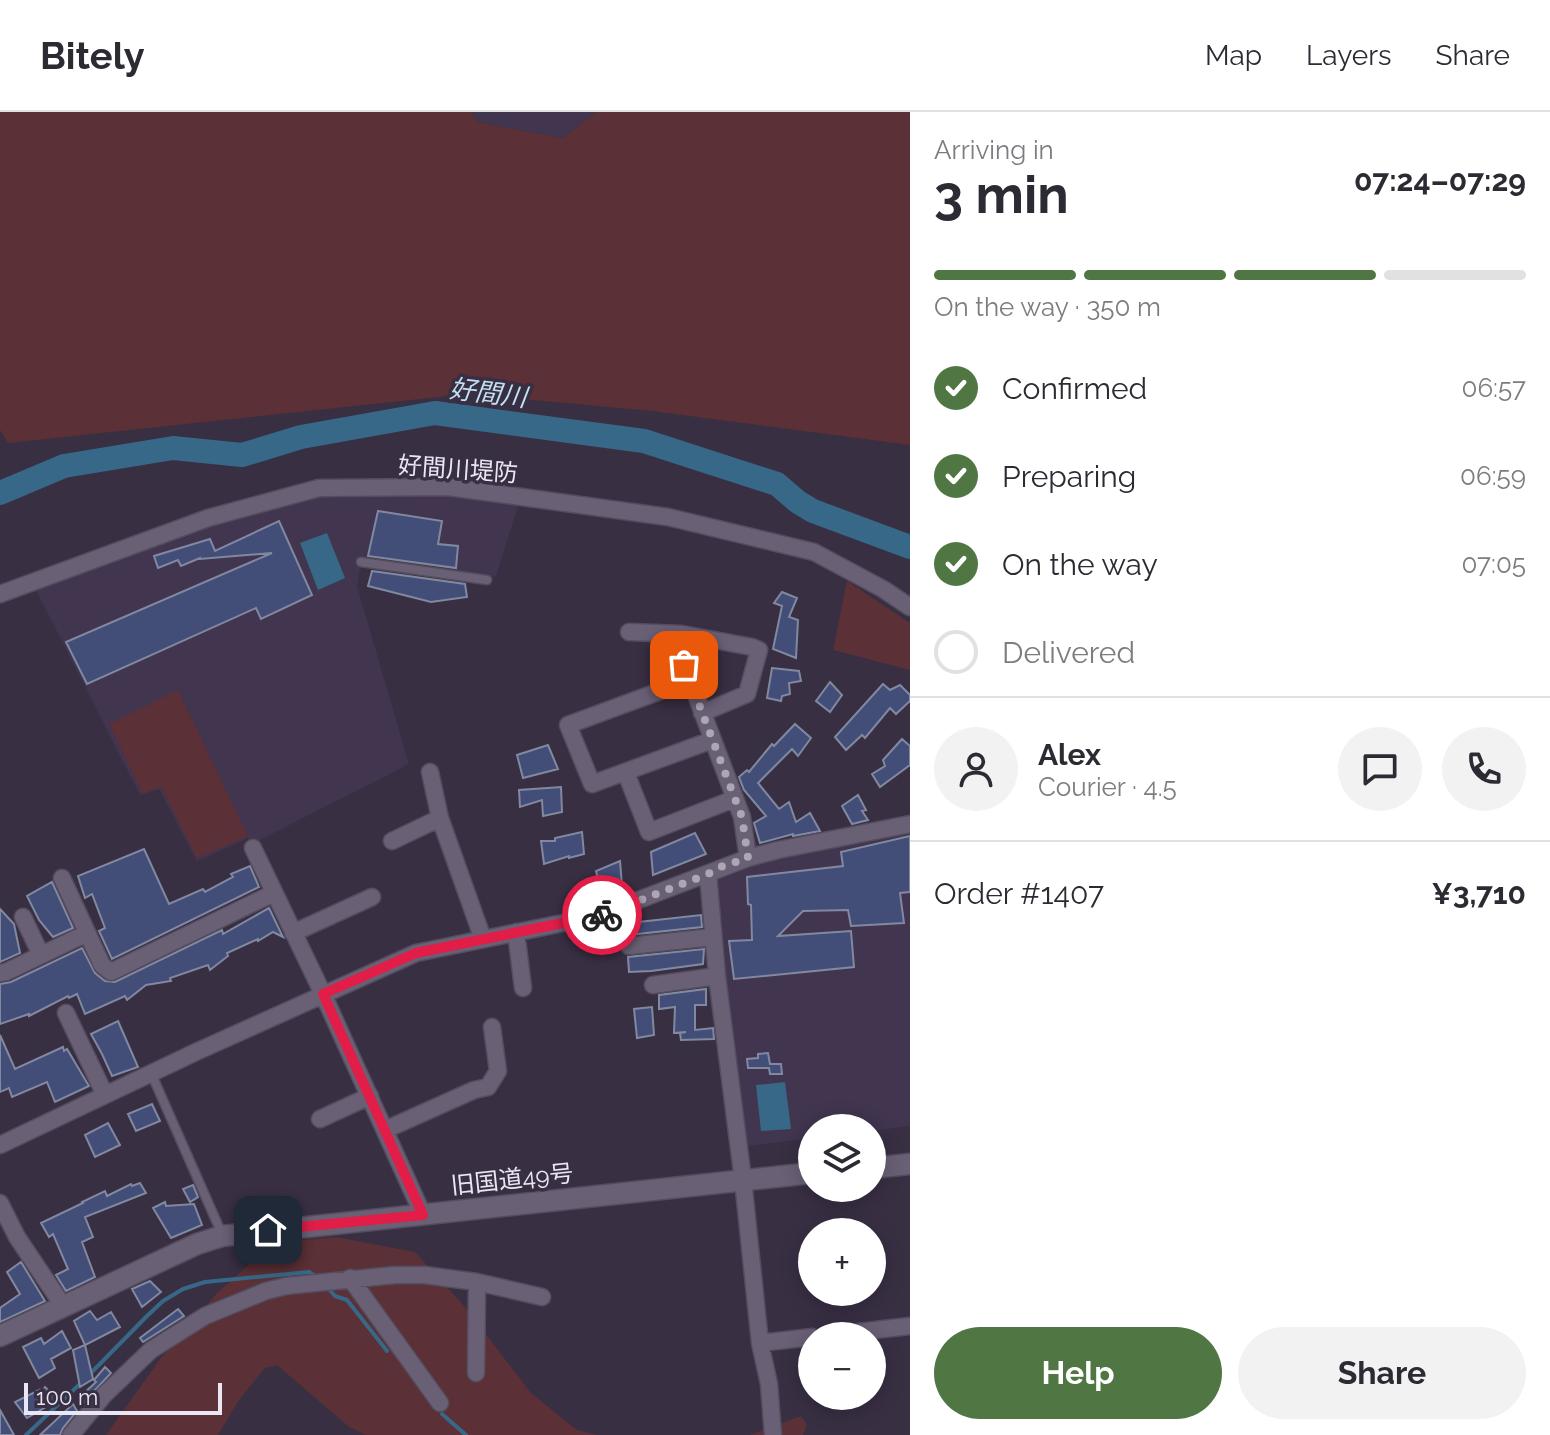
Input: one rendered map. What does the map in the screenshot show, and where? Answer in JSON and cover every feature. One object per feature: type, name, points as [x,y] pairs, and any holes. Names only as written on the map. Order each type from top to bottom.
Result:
[{"type":"street","name":"好間川堤防","points":[[0,594],[208,518],[319,488],[448,487],[668,517],[814,552],[910,607]]},
{"type":"street","points":[[629,632],[682,634],[759,650],[747,694],[702,713]]},
{"type":"street","points":[[682,634],[679,650],[742,817],[748,858]]},
{"type":"street","points":[[690,680],[568,725],[592,784],[712,740]]},
{"type":"street","points":[[430,772],[440,818],[482,936]]},
{"type":"street","points":[[626,773],[649,832],[734,799]]},
{"type":"street","points":[[392,841],[440,818]]},
{"type":"street","points":[[0,1145],[416,953],[482,936],[613,912],[748,858],[910,824]]},
{"type":"street","points":[[253,848],[423,1215]]},
{"type":"street","points":[[708,874],[717,976],[773,1435]]},
{"type":"street","points":[[62,878],[102,965],[111,972],[274,893]]},
{"type":"street","points":[[293,933],[372,897]]},
{"type":"street","points":[[23,917],[41,955]]},
{"type":"street","points":[[516,932],[523,988]]},
{"type":"street","points":[[0,973],[83,935]]},
{"type":"street","points":[[629,946],[713,937]]},
{"type":"street","points":[[653,985],[717,976]]},
{"type":"street","points":[[66,1013],[105,1095]]},
{"type":"street","points":[[385,1130],[474,1090],[488,1087],[498,1071],[492,1027]]},
{"type":"street","points":[[320,1119],[370,1096]]},
{"type":"street","points":[[886,1167],[910,1164]]},
{"type":"street","name":"旧国道49号","points":[[0,1336],[197,1244],[222,1236],[798,1174]]},
{"type":"street","points":[[0,1203],[17,1237],[64,1307]]},
{"type":"street","points":[[71,1435],[104,1395],[151,1350],[205,1316],[266,1291],[350,1278],[424,1275],[477,1282],[542,1297]]},
{"type":"street","points":[[350,1278],[440,1403]]},
{"type":"street","points":[[476,1373],[477,1282]]},
{"type":"street","points":[[886,1329],[910,1326]]},
{"type":"street","points":[[760,1343],[798,1339]]},
{"type":"lane","points":[[361,562],[487,580]]},
{"type":"lane","points":[[151,1073],[222,1236]]},
{"type":"shaded area","points":[[0,112],[472,112],[477,122],[563,138],[596,112],[910,112],[910,445],[652,411],[467,394],[8,443],[0,430]]},
{"type":"shaded area","points":[[472,112],[596,112],[563,138],[477,122]]},
{"type":"shaded area","points":[[319,488],[521,497],[496,576],[487,580],[361,562],[357,586],[409,764],[252,844],[248,838],[197,861],[159,789],[140,795],[35,588],[213,517]]},
{"type":"shaded area","points":[[847,581],[910,623],[910,670],[833,650]]},
{"type":"shaded area","points":[[178,690],[248,836],[197,858],[161,786],[143,794],[109,724]]},
{"type":"shaded area","points":[[910,832],[910,1126],[886,1129],[886,1114],[798,1114],[798,1140],[741,1147],[715,879],[785,854]]},
{"type":"shaded area","points":[[336,1237],[415,1252],[465,1307],[531,1393],[577,1430],[598,1435],[366,1435],[349,1427],[277,1365],[265,1368],[239,1400],[218,1435],[106,1435],[160,1359],[217,1293],[273,1243]]},
{"type":"shaded area","points":[[801,1416],[807,1425],[803,1435],[750,1435]]},
{"type":"water","points":[[327,533],[345,578],[318,590],[300,543]]},
{"type":"water","points":[[785,1082],[791,1129],[761,1131],[756,1085]]},
{"type":"building","points":[[378,511],[442,521],[438,544],[458,546],[456,568],[368,556]]},
{"type":"building","points":[[279,521],[312,595],[261,619],[256,608],[87,684],[66,642],[272,553],[200,558],[181,566],[178,560],[158,568],[154,556],[210,539],[215,551]]},
{"type":"building","points":[[372,571],[465,584],[467,597],[431,602],[368,586]]},
{"type":"building","points":[[782,592],[797,598],[789,617],[798,620],[796,658],[773,649],[782,606],[774,603]]},
{"type":"building","points":[[772,668],[799,671],[801,681],[789,683],[790,694],[782,696],[781,701],[767,698]]},
{"type":"building","points":[[830,682],[842,695],[830,712],[816,701]]},
{"type":"building","points":[[883,684],[890,690],[900,685],[910,695],[910,701],[896,714],[890,708],[865,738],[862,735],[846,750],[835,737]]},
{"type":"building","points":[[795,724],[811,738],[798,756],[792,749],[758,783],[779,809],[789,802],[796,822],[810,813],[820,831],[760,843],[754,823],[766,816],[744,790],[739,777],[747,770],[749,772],[772,744],[774,746]]},
{"type":"building","points":[[902,739],[910,746],[910,765],[880,787],[872,774],[885,766],[883,760]]},
{"type":"building","points":[[548,745],[558,769],[523,778],[517,755]]},
{"type":"building","points":[[561,787],[562,812],[543,816],[542,800],[520,807],[519,790]]},
{"type":"building","points":[[858,795],[868,820],[852,824],[842,806]]},
{"type":"building","points":[[582,832],[584,854],[544,864],[541,841],[555,841],[555,838]]},
{"type":"building","points":[[695,833],[706,854],[653,875],[651,852]]},
{"type":"building","points":[[910,836],[910,892],[900,893],[904,923],[851,926],[848,910],[803,911],[778,936],[851,931],[854,967],[734,979],[729,941],[752,940],[747,877],[843,866],[841,852]]},
{"type":"building","points":[[144,849],[169,904],[203,889],[205,892],[233,877],[231,874],[250,866],[259,887],[112,959],[99,931],[105,928],[92,894],[85,898],[78,876]]},
{"type":"building","points":[[620,861],[622,885],[627,893],[604,902],[598,892],[601,891],[596,871]]},
{"type":"building","points":[[52,882],[73,928],[53,937],[39,920],[27,896]]},
{"type":"building","points":[[269,908],[283,937],[273,932],[227,953],[228,956],[210,970],[208,965],[170,978],[171,981],[146,985],[127,1000],[125,996],[85,1014],[77,994],[29,1016],[0,1024],[0,984],[11,982],[82,948],[95,973],[105,981],[115,982],[222,930],[223,934]]},
{"type":"building","points":[[0,909],[14,924],[20,953],[0,962]]},
{"type":"building","points":[[701,915],[702,927],[622,937],[621,924]]},
{"type":"building","points":[[704,949],[703,964],[629,972],[628,957]]},
{"type":"building","points":[[706,989],[706,1005],[695,1005],[695,1030],[713,1028],[714,1039],[681,1040],[680,1033],[686,1032],[674,1033],[675,1007],[659,1009],[659,995]]},
{"type":"building","points":[[652,1007],[654,1035],[637,1038],[634,1009]]},
{"type":"building","points":[[118,1021],[138,1067],[112,1076],[91,1034]]},
{"type":"building","points":[[0,1035],[15,1069],[63,1047],[89,1086],[55,1102],[47,1082],[12,1097],[9,1088],[0,1092]]},
{"type":"building","points":[[768,1053],[770,1064],[781,1064],[782,1074],[770,1074],[769,1068],[748,1068],[747,1059]]},
{"type":"building","points":[[152,1104],[160,1121],[136,1131],[128,1114]]},
{"type":"building","points":[[108,1123],[120,1145],[95,1157],[85,1135]]},
{"type":"building","points":[[140,1183],[146,1193],[85,1217],[93,1237],[82,1242],[95,1277],[66,1291],[56,1275],[68,1269],[53,1234],[49,1237],[41,1223],[105,1191],[107,1196]]},
{"type":"building","points":[[193,1185],[198,1197],[190,1202],[183,1189]]},
{"type":"building","points":[[165,1202],[166,1206],[194,1204],[202,1225],[171,1238],[153,1208]]},
{"type":"building","points":[[21,1262],[45,1301],[0,1322],[0,1308],[20,1294],[7,1272]]},
{"type":"building","points":[[150,1281],[161,1292],[142,1307],[132,1289]]},
{"type":"building","points":[[178,1309],[184,1316],[143,1342],[140,1338]]},
{"type":"building","points":[[90,1311],[97,1320],[111,1312],[120,1327],[85,1345],[74,1321]]},
{"type":"building","points":[[62,1331],[71,1348],[51,1359],[55,1368],[39,1378],[23,1347],[41,1338],[44,1344]]},
{"type":"building","points":[[85,1345],[93,1379],[80,1387],[73,1350]]},
{"type":"building","points":[[105,1367],[111,1373],[84,1402],[82,1395],[96,1382],[94,1380]]},
{"type":"building","points":[[45,1387],[58,1400],[27,1418],[15,1402]]},
{"type":"building","points":[[73,1404],[77,1411],[60,1435],[40,1435]]},
{"type":"building","points":[[0,1410],[14,1435],[0,1435]]},
{"type":"waterway","name":"好間川","points":[[0,493],[64,466],[173,448],[242,455],[301,437],[435,413],[644,441],[777,484],[813,511],[910,547]]},
{"type":"waterway","points":[[89,1375],[163,1301],[183,1289],[205,1282],[309,1272],[318,1278]]},
{"type":"waterway","points":[[327,1287],[335,1296],[347,1300],[387,1351]]},
{"type":"waterway","points":[[26,1435],[82,1382]]},
{"type":"waterway","points":[[442,1414],[466,1435]]},
{"type":"way so far","points":[[602,915],[748,858],[742,817],[684,665]]},
{"type":"route","points":[[268,1230],[423,1215],[323,994],[416,953],[602,915]]}]
